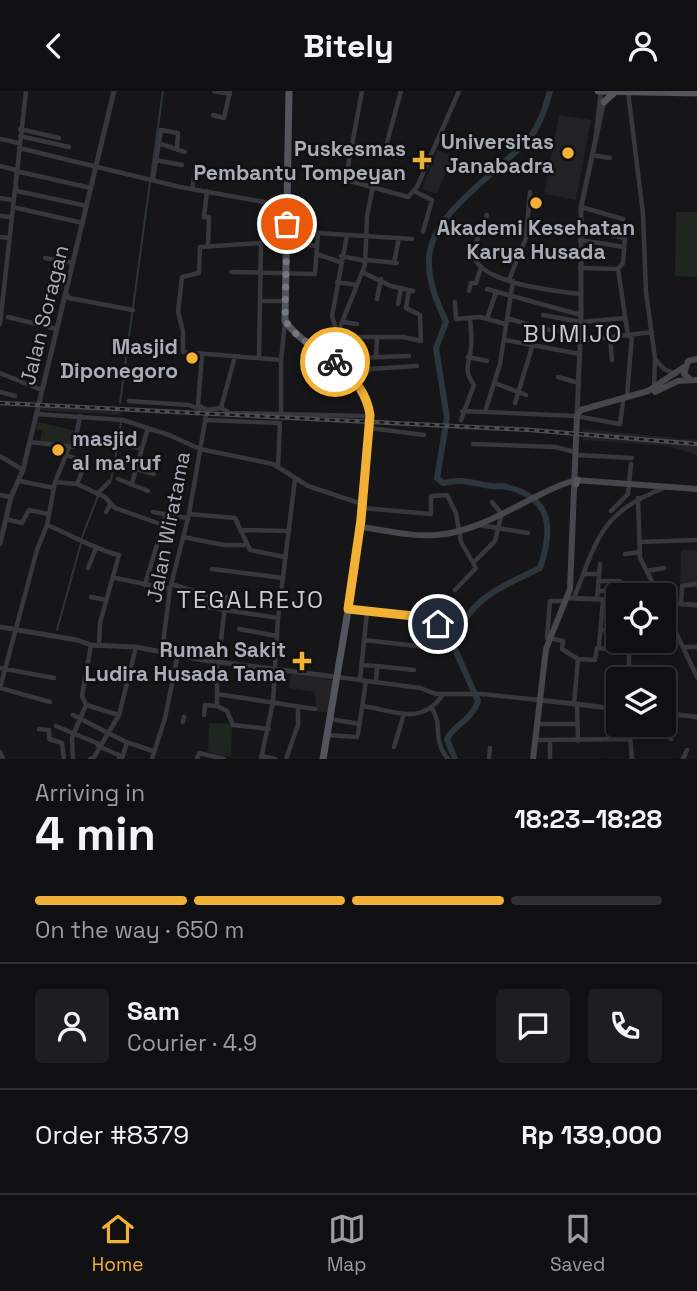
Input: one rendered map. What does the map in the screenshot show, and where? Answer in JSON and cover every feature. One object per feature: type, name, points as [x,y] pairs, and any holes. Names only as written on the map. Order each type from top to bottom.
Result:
[{"type":"main road","points":[[289,91],[285,321],[298,336],[328,357],[355,381],[369,407],[360,527],[323,759]]},
{"type":"main road","points":[[616,92],[602,101],[601,91],[697,93]]},
{"type":"main road","points":[[533,759],[548,639],[569,599],[578,416],[584,409],[625,400],[654,389],[694,359],[697,353]]},
{"type":"main road","points":[[684,367],[686,376],[694,380]]},
{"type":"main road","points":[[578,416],[678,381],[694,380]]},
{"type":"main road","points":[[362,392],[366,416],[365,476]]},
{"type":"main road","points":[[360,527],[425,535],[458,531],[541,493],[576,481],[697,489]]},
{"type":"street","points":[[26,91],[20,129],[17,191],[83,206]]},
{"type":"street","name":"Jalan Soragan","points":[[1,539],[23,470],[83,223],[83,206],[96,167],[114,91]]},
{"type":"street","points":[[213,115],[225,118],[230,92],[214,91]]},
{"type":"street","points":[[362,91],[348,179],[408,197],[414,191],[459,91]]},
{"type":"street","points":[[352,145],[385,150],[401,91]]},
{"type":"street","points":[[578,416],[581,338],[579,228],[602,101],[601,91]]},
{"type":"street","points":[[632,103],[641,91]]},
{"type":"street","points":[[628,92],[632,103],[655,358],[654,389]]},
{"type":"street","points":[[20,129],[60,138]]},
{"type":"street","points":[[150,179],[161,129],[172,130],[179,135],[177,147]]},
{"type":"street","points":[[20,136],[69,147]]},
{"type":"street","points":[[0,139],[96,167],[192,189],[287,206]]},
{"type":"street","points":[[158,143],[177,147],[185,152]]},
{"type":"street","points":[[591,155],[610,158]]},
{"type":"street","points":[[155,160],[183,165]]},
{"type":"street","points":[[0,166],[88,188]]},
{"type":"street","points":[[192,189],[196,167]]},
{"type":"street","points":[[0,324],[11,200],[18,171]]},
{"type":"street","points":[[328,357],[337,340],[366,261],[368,216],[373,186]]},
{"type":"street","points":[[207,191],[204,217],[209,218],[208,246]]},
{"type":"street","points":[[414,191],[432,201],[423,232]]},
{"type":"street","points":[[485,412],[505,339],[503,336],[511,281],[526,238],[530,192]]},
{"type":"street","points":[[0,198],[11,200]]},
{"type":"street","points":[[581,207],[623,219]]},
{"type":"street","points":[[18,208],[83,223]]},
{"type":"street","points":[[487,215],[475,258],[481,269],[511,281],[580,294]]},
{"type":"street","points":[[0,216],[10,217]]},
{"type":"street","points":[[579,228],[624,238],[623,265],[618,269],[580,268]]},
{"type":"street","points":[[231,272],[315,273],[317,235],[412,239]]},
{"type":"street","points":[[337,340],[332,316],[347,235]]},
{"type":"street","points":[[0,237],[9,238]]},
{"type":"street","points":[[316,254],[341,259],[396,263],[399,238]]},
{"type":"street","points":[[579,240],[624,247]]},
{"type":"street","points":[[259,358],[261,243],[200,247],[199,273],[182,277],[178,293],[183,352],[281,360]]},
{"type":"street","points":[[286,243],[317,246]]},
{"type":"street","points":[[45,258],[73,264]]},
{"type":"street","points":[[469,292],[471,283],[476,283],[481,269]]},
{"type":"street","points":[[462,411],[578,416],[620,424],[625,400],[630,335],[618,269]]},
{"type":"street","points":[[337,340],[345,337],[403,337],[419,341],[420,315],[406,308],[411,291],[362,272]]},
{"type":"street","points":[[377,299],[381,279]]},
{"type":"street","points":[[337,282],[357,285]]},
{"type":"street","points":[[398,304],[401,288]]},
{"type":"street","points":[[488,289],[581,314]]},
{"type":"street","points":[[487,320],[496,292]]},
{"type":"street","points":[[66,293],[69,297],[133,310]]},
{"type":"street","points":[[261,301],[284,301]]},
{"type":"street","points":[[455,302],[455,318],[506,321],[581,338],[610,338],[652,332]]},
{"type":"street","points":[[543,315],[581,322],[625,318]]},
{"type":"street","points":[[8,317],[57,330]]},
{"type":"street","points":[[461,420],[462,411],[474,385],[466,373],[471,345],[470,319]]},
{"type":"street","points":[[281,414],[281,360],[285,321]]},
{"type":"street","points":[[344,322],[357,324]]},
{"type":"street","points":[[376,357],[377,338]]},
{"type":"street","points":[[610,338],[612,360]]},
{"type":"street","points":[[505,339],[532,347],[580,353]]},
{"type":"street","points":[[515,403],[532,347]]},
{"type":"street","points":[[201,409],[198,403],[202,354]]},
{"type":"street","points":[[225,355],[230,368]]},
{"type":"street","points":[[221,408],[235,356]]},
{"type":"street","points":[[356,358],[409,356]]},
{"type":"street","points":[[468,357],[487,361]]},
{"type":"street","points":[[655,358],[664,369],[676,374]]},
{"type":"street","points":[[355,381],[370,369],[417,366]]},
{"type":"street","points":[[0,373],[42,390]]},
{"type":"street","points":[[558,377],[579,383]]},
{"type":"street","points":[[495,383],[526,395]]},
{"type":"street","points":[[0,392],[15,396]]},
{"type":"street","points":[[578,395],[584,409]]},
{"type":"street","points":[[130,401],[189,405],[207,410],[221,408]]},
{"type":"street","points":[[221,408],[225,412],[366,416]]},
{"type":"street","name":"Jalan Wiratama","points":[[162,651],[171,586],[188,516],[207,410]]},
{"type":"street","points":[[36,414],[122,420],[200,449],[278,466],[295,479],[362,506],[431,514],[431,496],[444,494],[456,513],[458,531],[475,561],[475,571],[455,590]]},
{"type":"street","points":[[30,442],[69,448],[75,445],[80,417]]},
{"type":"street","points":[[205,420],[279,423],[278,466]]},
{"type":"street","points":[[132,483],[148,428]]},
{"type":"street","points":[[369,428],[424,435]]},
{"type":"street","points":[[121,443],[142,449]]},
{"type":"street","points":[[473,444],[492,447],[555,447],[631,461],[626,499],[611,511]]},
{"type":"street","points":[[50,702],[0,688],[2,669],[47,525],[54,485],[69,448]]},
{"type":"street","points":[[66,455],[86,462],[77,484]]},
{"type":"street","points":[[0,456],[23,470]]},
{"type":"street","points":[[122,459],[154,474]]},
{"type":"street","points":[[118,479],[148,491]]},
{"type":"street","points":[[275,759],[261,758],[273,702],[278,618],[295,479]]},
{"type":"street","points":[[20,481],[54,485],[77,484],[105,497],[110,505],[163,525]]},
{"type":"street","points":[[98,495],[109,482]]},
{"type":"street","points":[[569,599],[604,528],[638,498],[668,487]]},
{"type":"street","points":[[0,495],[12,498]]},
{"type":"street","points":[[638,498],[640,552],[653,583]]},
{"type":"street","points":[[475,561],[495,541],[503,512],[492,502]]},
{"type":"street","points":[[106,512],[110,505]]},
{"type":"street","points":[[6,519],[22,524],[28,510],[48,515]]},
{"type":"street","points":[[153,512],[235,518],[247,545],[256,553],[286,557]]},
{"type":"street","points":[[145,585],[166,514]]},
{"type":"street","points":[[478,524],[528,533]]},
{"type":"street","points":[[47,525],[96,548],[119,555],[115,578],[100,623],[99,646]]},
{"type":"street","points":[[240,530],[289,531]]},
{"type":"street","points":[[183,537],[224,545],[247,545]]},
{"type":"street","points":[[639,542],[697,540]]},
{"type":"street","points":[[88,568],[96,548]]},
{"type":"street","points":[[625,554],[640,552]]},
{"type":"street","points":[[599,646],[600,564]]},
{"type":"street","points":[[647,571],[664,568]]},
{"type":"street","points":[[212,569],[283,578]]},
{"type":"street","points":[[584,573],[620,581]]},
{"type":"street","points":[[115,578],[145,585],[171,586],[207,595],[206,607],[278,618]]},
{"type":"street","points":[[681,604],[682,586],[695,584]]},
{"type":"street","points":[[598,591],[606,591]]},
{"type":"street","points":[[91,597],[106,600]]},
{"type":"street","points":[[221,640],[226,597]]},
{"type":"street","points":[[606,600],[550,601],[548,639],[563,641],[562,649],[578,659],[595,660],[597,648],[606,649]]},
{"type":"street","points":[[676,604],[697,605]]},
{"type":"street","points":[[348,609],[423,617],[438,624]]},
{"type":"street","points":[[326,735],[358,735],[363,706],[362,665],[366,612]]},
{"type":"street","points":[[0,627],[77,640],[91,645],[136,647],[217,662],[420,688],[443,695],[482,694],[606,708]]},
{"type":"street","points":[[239,629],[277,636]]},
{"type":"street","points":[[600,630],[606,630]]},
{"type":"street","points":[[676,632],[697,677]]},
{"type":"street","points":[[364,640],[426,647]]},
{"type":"street","points":[[73,759],[72,738],[86,705],[82,696],[91,645]]},
{"type":"street","points":[[90,759],[94,757],[119,715],[136,647]]},
{"type":"street","points":[[683,647],[697,647]]},
{"type":"street","points":[[152,759],[165,718],[178,654]]},
{"type":"street","points":[[578,659],[575,704],[578,741]]},
{"type":"street","points":[[217,662],[217,706]]},
{"type":"street","points":[[362,665],[414,670]]},
{"type":"street","points":[[376,682],[377,666]]},
{"type":"street","points":[[2,669],[54,678]]},
{"type":"street","points":[[217,694],[315,709]]},
{"type":"street","points":[[363,706],[404,714],[420,714],[432,708],[443,695]]},
{"type":"street","points":[[86,705],[119,715]]},
{"type":"street","points":[[204,715],[205,705],[217,706],[227,711],[233,725],[269,729]]},
{"type":"street","points":[[286,759],[298,722],[298,707]]},
{"type":"street","points":[[432,708],[438,720],[438,745],[449,759]]},
{"type":"street","points":[[394,747],[404,714]]},
{"type":"street","points":[[72,715],[127,743],[153,751]]},
{"type":"street","points":[[676,715],[697,717]]},
{"type":"street","points":[[330,719],[360,724]]},
{"type":"street","points":[[537,724],[577,724]]},
{"type":"street","points":[[56,726],[119,755],[121,759]]},
{"type":"street","points":[[38,729],[49,730],[49,739],[62,743],[64,759]]},
{"type":"street","points":[[536,740],[629,739],[632,759]]},
{"type":"street","points":[[550,741],[550,759]]},
{"type":"street","points":[[121,759],[127,743]]},
{"type":"street","points":[[489,759],[490,748]]},
{"type":"street","points":[[683,759],[687,750]]},
{"type":"street","points":[[0,752],[3,759]]},
{"type":"street","points":[[197,759],[199,753],[224,759]]},
{"type":"shaded area","name":"Universitas Janabadra","points":[[559,115],[591,120],[576,200],[544,194]]},
{"type":"shaded area","points":[[437,150],[456,158],[453,167],[448,166],[437,194],[422,189]]},
{"type":"shaded area","points":[[676,212],[697,212],[697,277],[675,276]]},
{"type":"shaded area","points":[[39,403],[122,408],[121,415],[38,410]]},
{"type":"shaded area","points":[[38,422],[76,431],[74,445],[40,442],[42,431],[36,429]]},
{"type":"shaded area","points":[[583,429],[697,440],[697,455],[669,446],[583,440]]},
{"type":"shaded area","points":[[681,550],[697,550],[697,588],[680,587]]},
{"type":"shaded area","points":[[291,674],[333,680],[328,713],[316,711],[315,692],[289,688]]},
{"type":"shaded area","points":[[209,723],[232,724],[231,757],[208,752]]},
{"type":"waterway","points":[[151,177],[163,91]]},
{"type":"waterway","points":[[455,759],[447,739],[472,713],[478,701],[451,640],[460,625],[488,595],[540,568],[547,541],[547,529],[546,517],[541,507],[522,492],[505,486],[457,481],[443,483],[437,478],[447,418],[436,348],[446,322],[436,299],[429,259],[441,225],[454,208],[531,136],[550,91]]},
{"type":"waterway","points":[[120,403],[150,182]]},
{"type":"waterway","points":[[118,441],[121,422]]},
{"type":"waterway","points":[[111,480],[118,444]]},
{"type":"waterway","points":[[82,537],[98,496]]},
{"type":"waterway","points":[[57,630],[81,543]]},
{"type":"railway","points":[[0,403],[531,430],[697,444]]},
{"type":"way so far","points":[[287,224],[285,321],[298,336],[335,362]]},
{"type":"place","name":"Universitas Janabadra","points":[[568,153]]},
{"type":"place","name":"Puskesmas Pembantu Tompeyan","points":[[422,160]]},
{"type":"place","name":"Akademi Kesehatan Karya Husada","points":[[536,203]]},
{"type":"place","name":"Masjid Diponegoro","points":[[192,358]]},
{"type":"place","name":"masjid al ma'ruf","points":[[58,450]]},
{"type":"place","name":"Rumah Sakit Ludira Husada Tama","points":[[302,661]]},
{"type":"district","name":"BUMIJO","points":[[573,333]]},
{"type":"district","name":"TEGALREJO","points":[[251,599]]},
{"type":"route","points":[[335,362],[359,386],[367,400],[370,415],[361,520],[348,609],[423,617],[438,624]]}]
